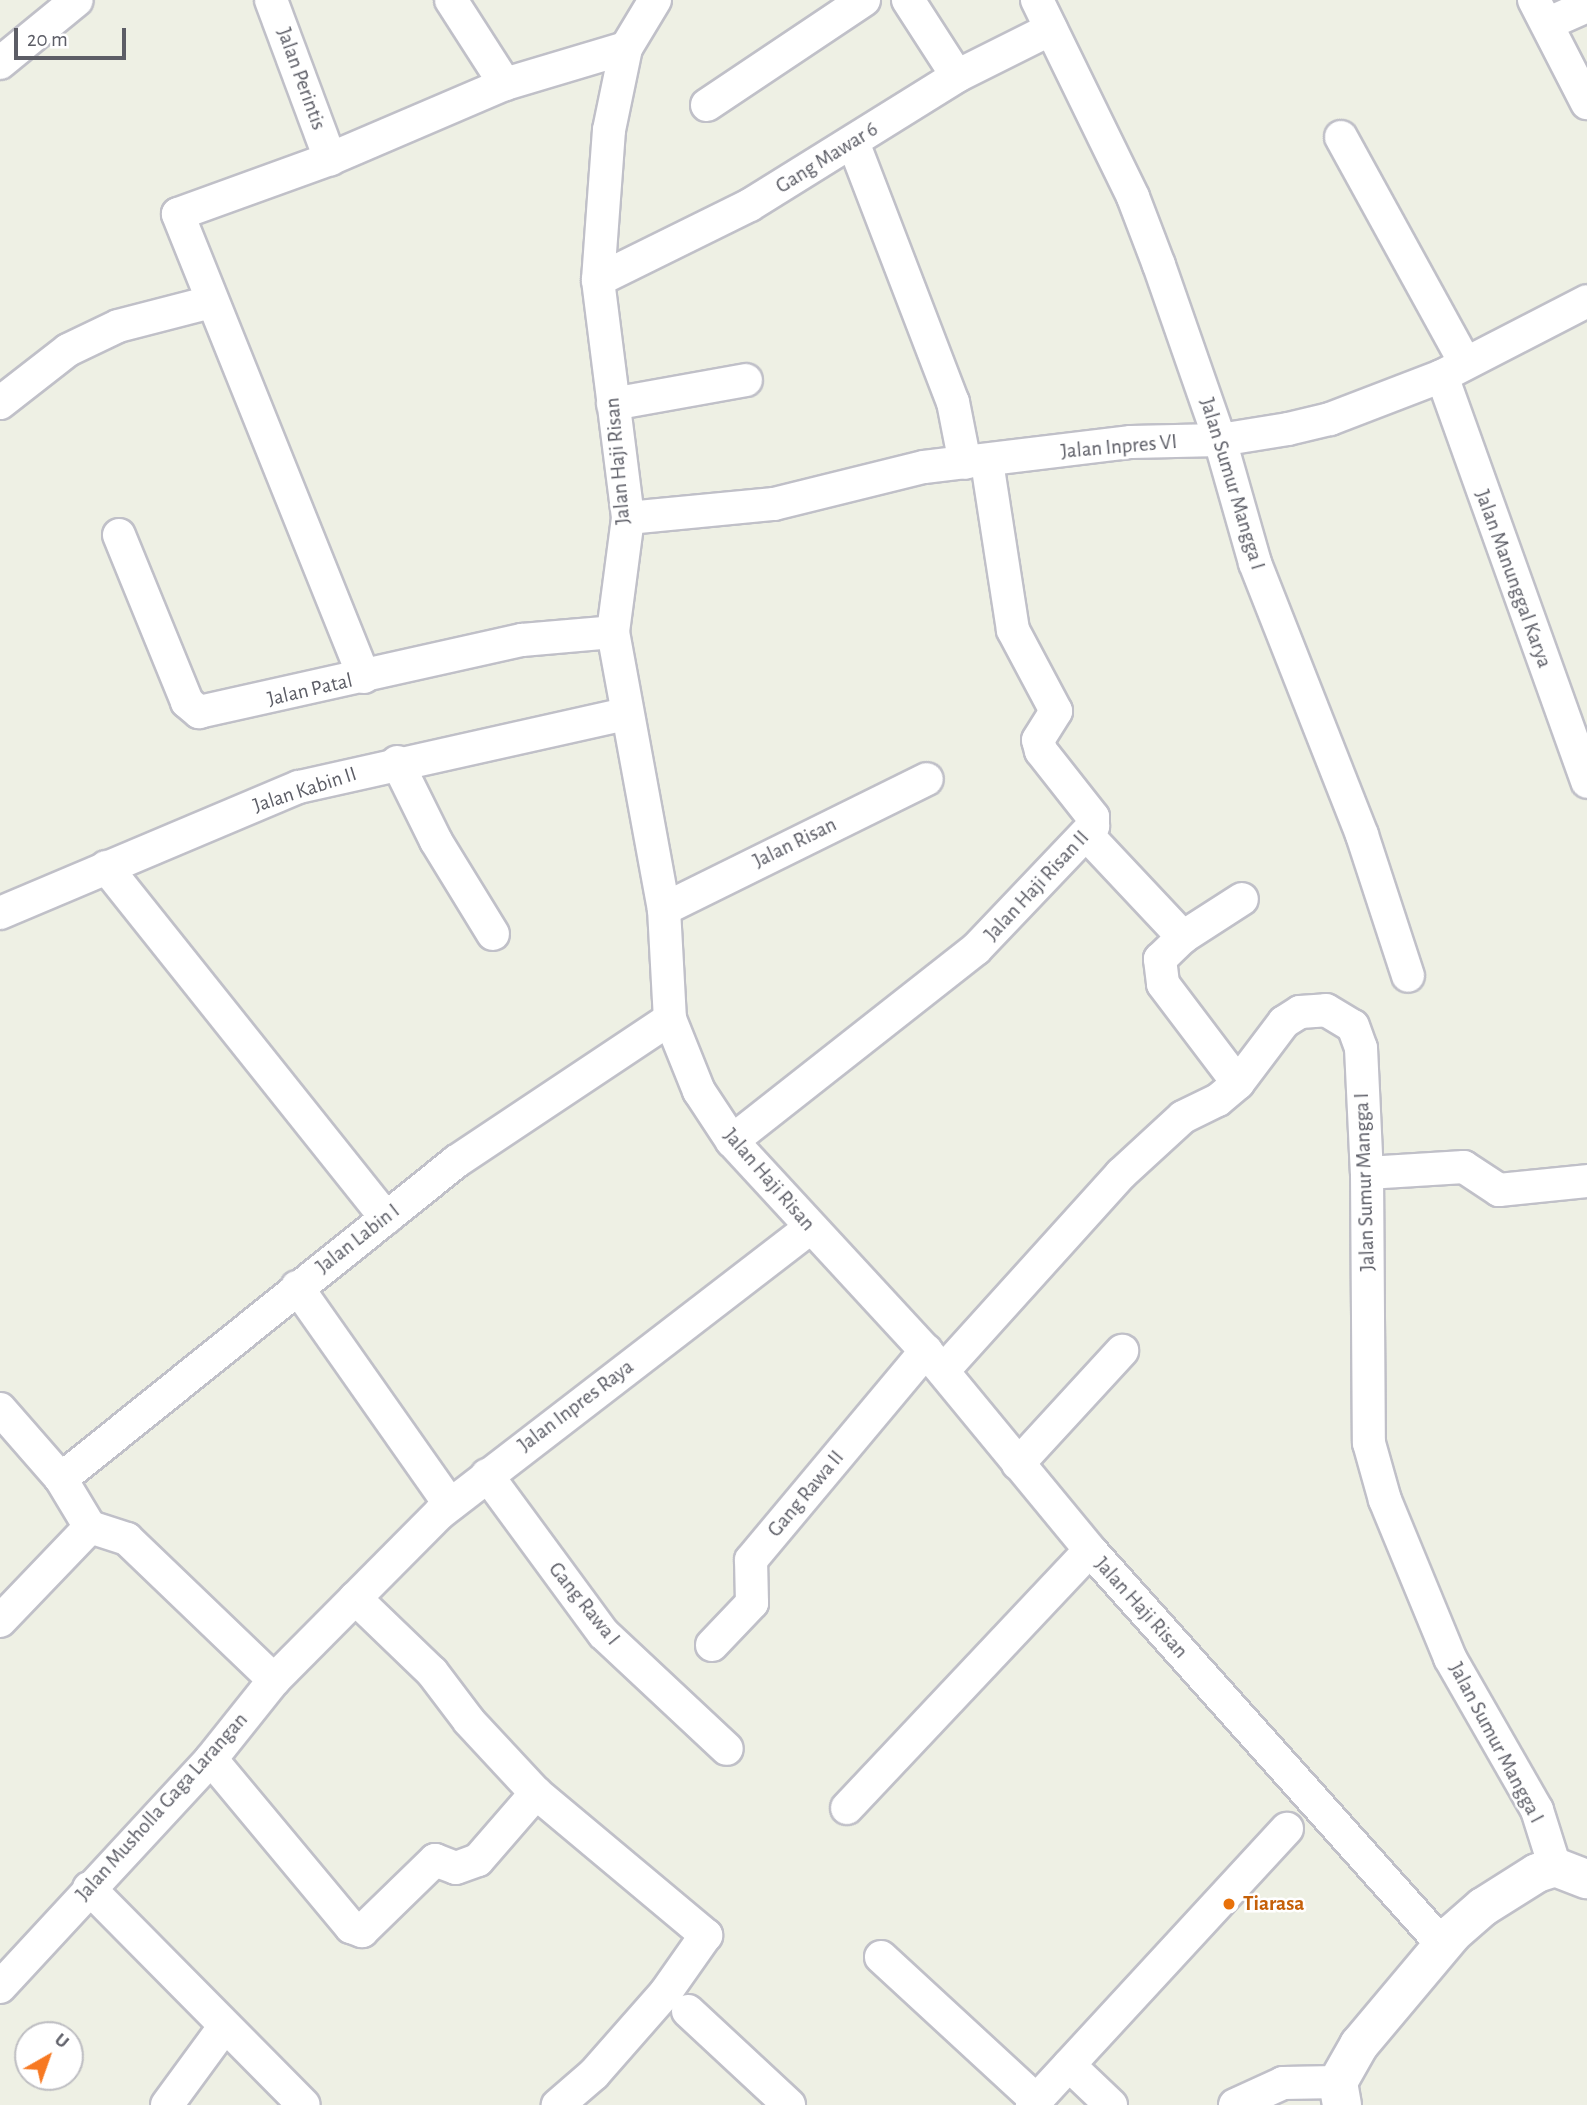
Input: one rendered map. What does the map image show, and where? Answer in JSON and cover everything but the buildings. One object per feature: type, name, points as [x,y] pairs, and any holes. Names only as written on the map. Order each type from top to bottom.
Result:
[{"type":"street","points":[[0,63],[77,0]]},
{"type":"street","name":"Jalan Perintis","points":[[271,0],[330,159]]},
{"type":"street","points":[[451,0],[505,84]]},
{"type":"street","name":"Jalan Haji Risan","points":[[655,0],[626,48],[609,130],[598,280],[628,518],[613,632],[625,714],[664,909],[670,1019],[699,1091],[732,1142],[934,1361],[1090,1550],[1442,1944]]},
{"type":"street","points":[[707,105],[864,0]]},
{"type":"street","points":[[908,0],[957,76]]},
{"type":"street","name":"Jalan Sumur Mangga I","points":[[1037,0],[1133,197],[1220,440],[1255,563],[1362,835],[1408,976]]},
{"type":"street","points":[[1587,6],[1542,11],[1587,103]]},
{"type":"street","name":"Gang Mawar 6","points":[[598,280],[750,205],[957,76],[1051,29]]},
{"type":"street","points":[[364,677],[178,215],[330,159],[505,84],[626,48]]},
{"type":"street","name":"Jalan Manunggal Karya","points":[[1341,137],[1453,369],[1587,782]]},
{"type":"street","points":[[853,142],[976,463]]},
{"type":"street","name":"Jalan Inpres VI","points":[[628,518],[774,504],[924,467],[976,463],[1131,442],[1220,440],[1330,419],[1453,369],[1587,301]]},
{"type":"street","points":[[0,403],[68,350],[118,326],[211,302]]},
{"type":"street","points":[[613,404],[746,380]]},
{"type":"street","name":"Jalan Haji Risan II","points":[[732,1142],[976,949],[1088,836],[1093,817],[1041,751],[1038,740],[1056,711],[1013,630],[976,463]]},
{"type":"street","name":"Jalan Patal","points":[[119,535],[187,702],[199,712],[523,640],[613,632]]},
{"type":"street","name":"Jalan Kabin II","points":[[0,913],[299,787],[397,762],[625,714]]},
{"type":"street","points":[[397,762],[436,841],[493,934]]},
{"type":"street","name":"Jalan Risan","points":[[664,909],[927,779]]},
{"type":"street","points":[[1088,836],[1183,937]]},
{"type":"street","points":[[106,867],[386,1218]]},
{"type":"street","points":[[1238,1083],[1163,984],[1160,959],[1183,937],[1242,900]]},
{"type":"street","name":"Jalan Sumur Mangga I","points":[[934,1361],[1121,1174],[1183,1117],[1218,1100],[1238,1083],[1284,1022],[1300,1012],[1326,1010],[1353,1026],[1361,1048],[1367,1173],[1368,1443],[1384,1500],[1450,1658],[1571,1873]]},
{"type":"street","name":"Jalan Labin I","points":[[61,1479],[297,1287],[511,1121],[670,1019]]},
{"type":"street","points":[[1367,1173],[1464,1167],[1499,1190],[1587,1181]]},
{"type":"street","name":"Jalan Inpres Raya","points":[[355,1598],[450,1505],[810,1228]]},
{"type":"street","points":[[297,1287],[450,1505]]},
{"type":"street","points":[[1018,1464],[1122,1351]]},
{"type":"street","name":"Gang Rawa II","points":[[712,1645],[752,1604],[751,1560],[934,1361]]},
{"type":"street","points":[[0,1409],[61,1479],[90,1527],[127,1539],[274,1680]]},
{"type":"street","name":"Gang Rawa I","points":[[487,1475],[604,1634],[727,1749]]},
{"type":"street","points":[[0,1621],[90,1527]]},
{"type":"street","points":[[847,1808],[1090,1550]]},
{"type":"street","points":[[355,1598],[432,1672],[468,1721],[536,1793],[706,1935],[703,1945],[657,2002],[594,2074],[558,2105]]},
{"type":"street","name":"Jalan Musholla Gaga Larangan","points":[[0,1987],[211,1759],[274,1680],[355,1598]]},
{"type":"street","points":[[211,1759],[351,1927],[362,1931],[435,1860],[456,1868],[478,1860],[536,1793]]},
{"type":"street","points":[[881,1957],[1034,2103],[1287,1829]]},
{"type":"street","points":[[1252,2101],[1283,2083],[1340,2094],[1359,2045],[1442,1944],[1506,1891],[1571,1873]]},
{"type":"street","points":[[89,1888],[304,2105]]},
{"type":"street","points":[[688,2011],[789,2105]]},
{"type":"street","points":[[167,2105],[224,2027]]},
{"type":"street","points":[[1069,2064],[1111,2105]]},
{"type":"place","name":"Tiarasa","points":[[1229,1904]]}]
